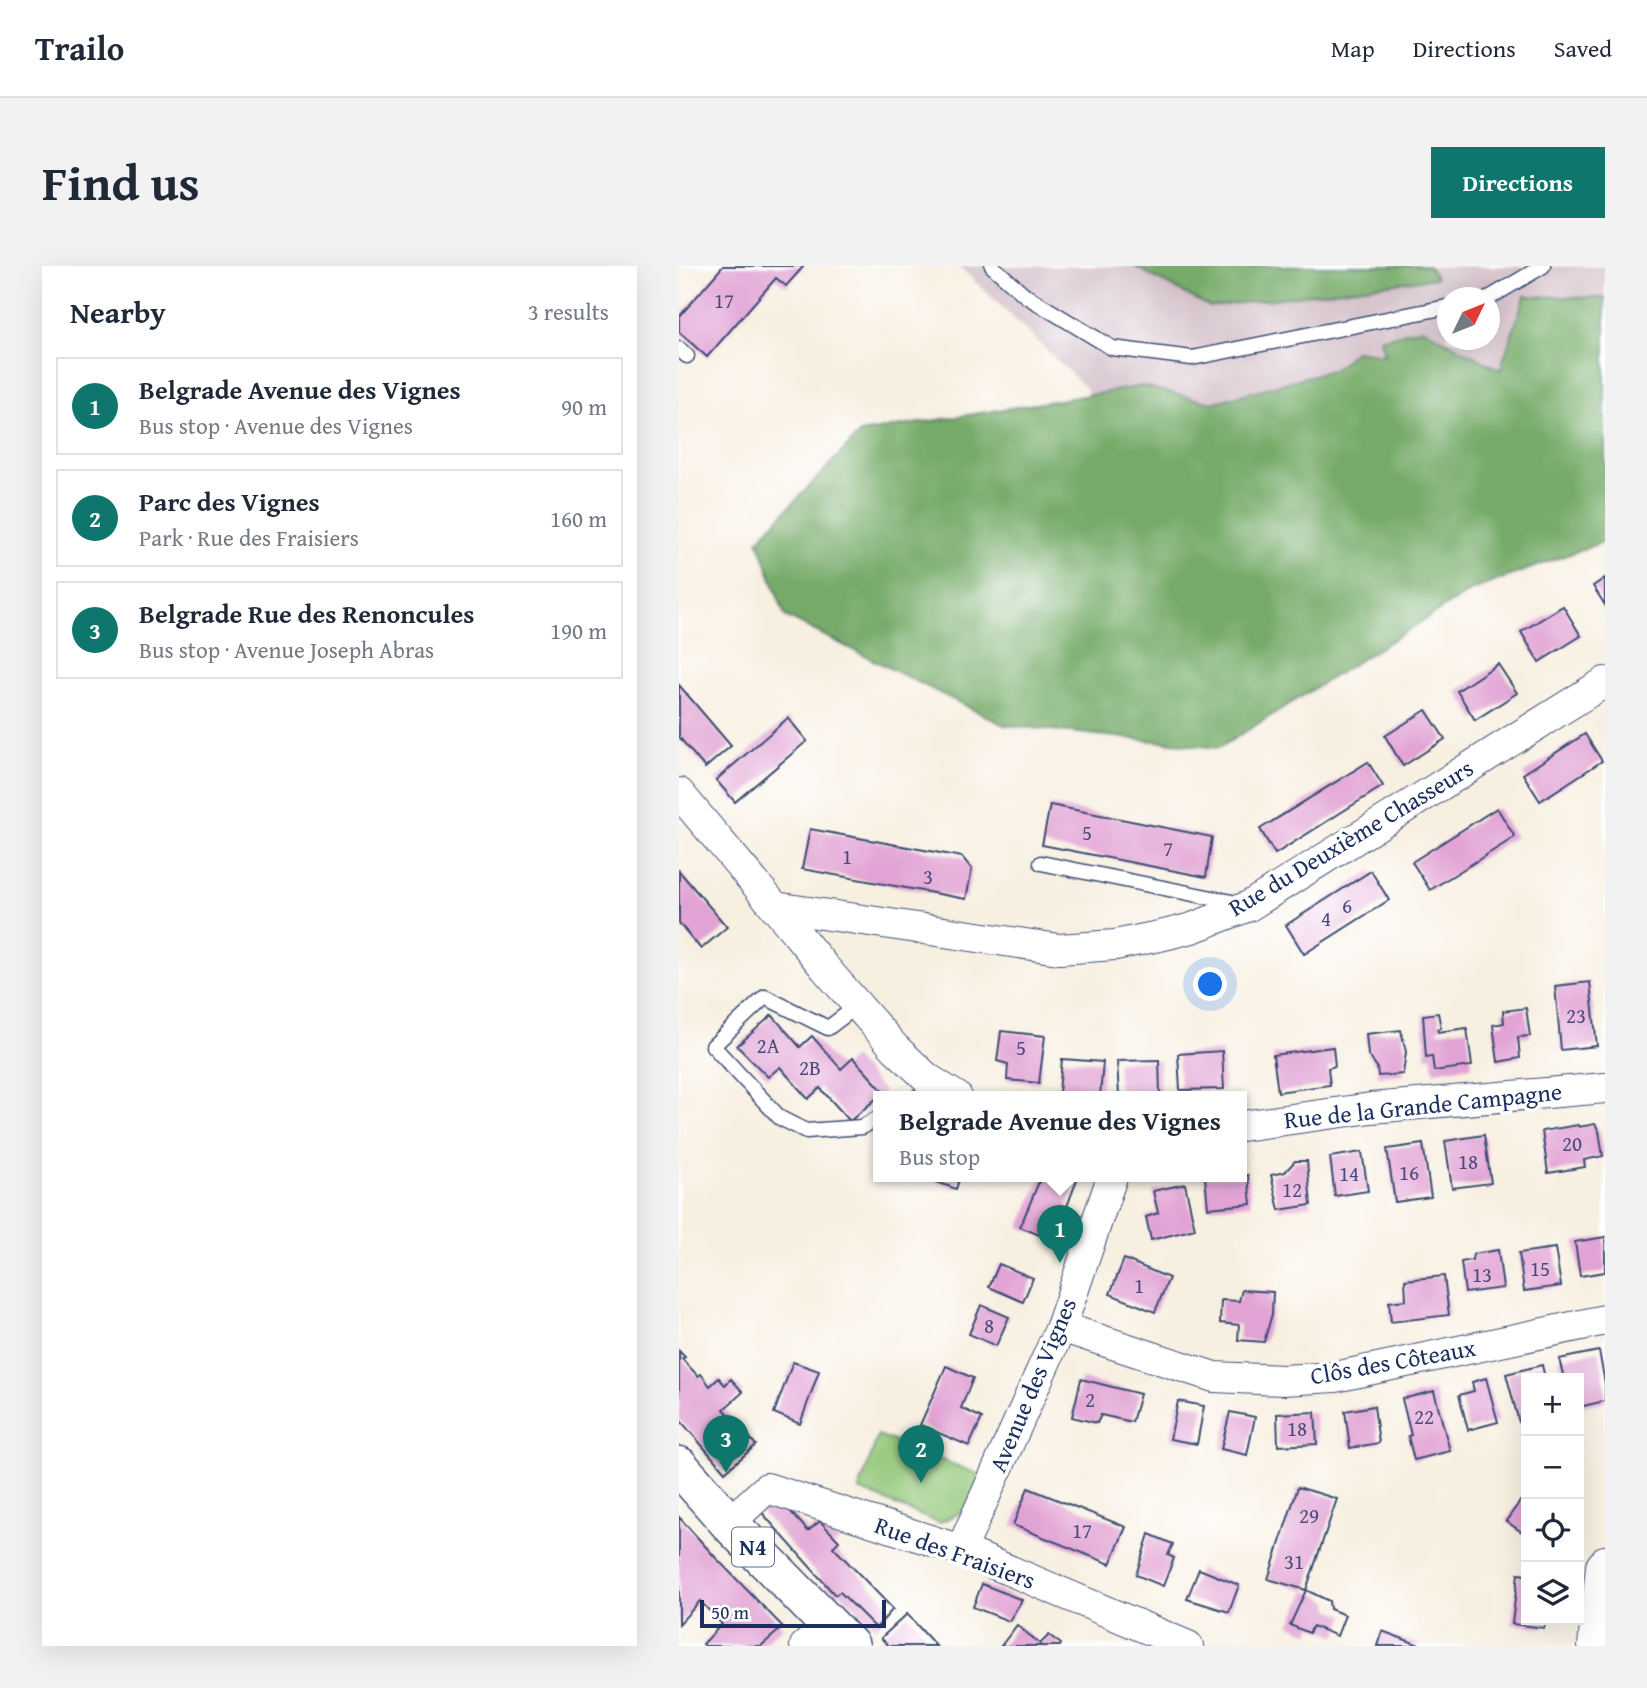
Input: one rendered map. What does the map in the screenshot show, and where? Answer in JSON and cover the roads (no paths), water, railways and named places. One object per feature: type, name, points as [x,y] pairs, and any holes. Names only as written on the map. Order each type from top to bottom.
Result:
[{"type":"main road","name":"N4","points":[[679,1466],[828,1639]]},
{"type":"street","name":"Rue du Deuxième Chasseurs","points":[[775,906],[1059,949],[1115,945],[1192,928],[1249,906],[1597,692]]},
{"type":"street","points":[[679,793],[857,1006],[927,1078],[936,1091]]},
{"type":"street","name":"Rue de la Grande Campagne","points":[[1247,1125],[1371,1108],[1605,1088]]},
{"type":"street","name":"Avenue des Vignes","points":[[961,1550],[1061,1327],[1110,1182]]},
{"type":"street","name":"Clôs des Côteaux","points":[[1061,1327],[1214,1377],[1283,1380],[1335,1377],[1605,1320]]},
{"type":"street","name":"Rue des Fraisiers","points":[[729,1523],[767,1488],[961,1550],[1188,1646]]},
{"type":"street","points":[[1593,1646],[1601,1566],[1605,1561]]},
{"type":"lane","points":[[992,266],[1027,296],[1112,348],[1192,358],[1437,309]]},
{"type":"lane","points":[[1500,291],[1543,266]]},
{"type":"lane","points":[[1041,863],[1249,906]]},
{"type":"lane","points":[[857,1006],[828,1028],[765,997],[713,1046],[780,1118],[806,1131],[862,1127],[873,1121]]},
{"type":"place","name":"Belgrade Avenue des Vignes","points":[[1060,1263]]},
{"type":"place","name":"Belgrade Rue des Renoncules","points":[[726,1473]]},
{"type":"place","name":"Parc des Vignes","points":[[921,1483]]}]
